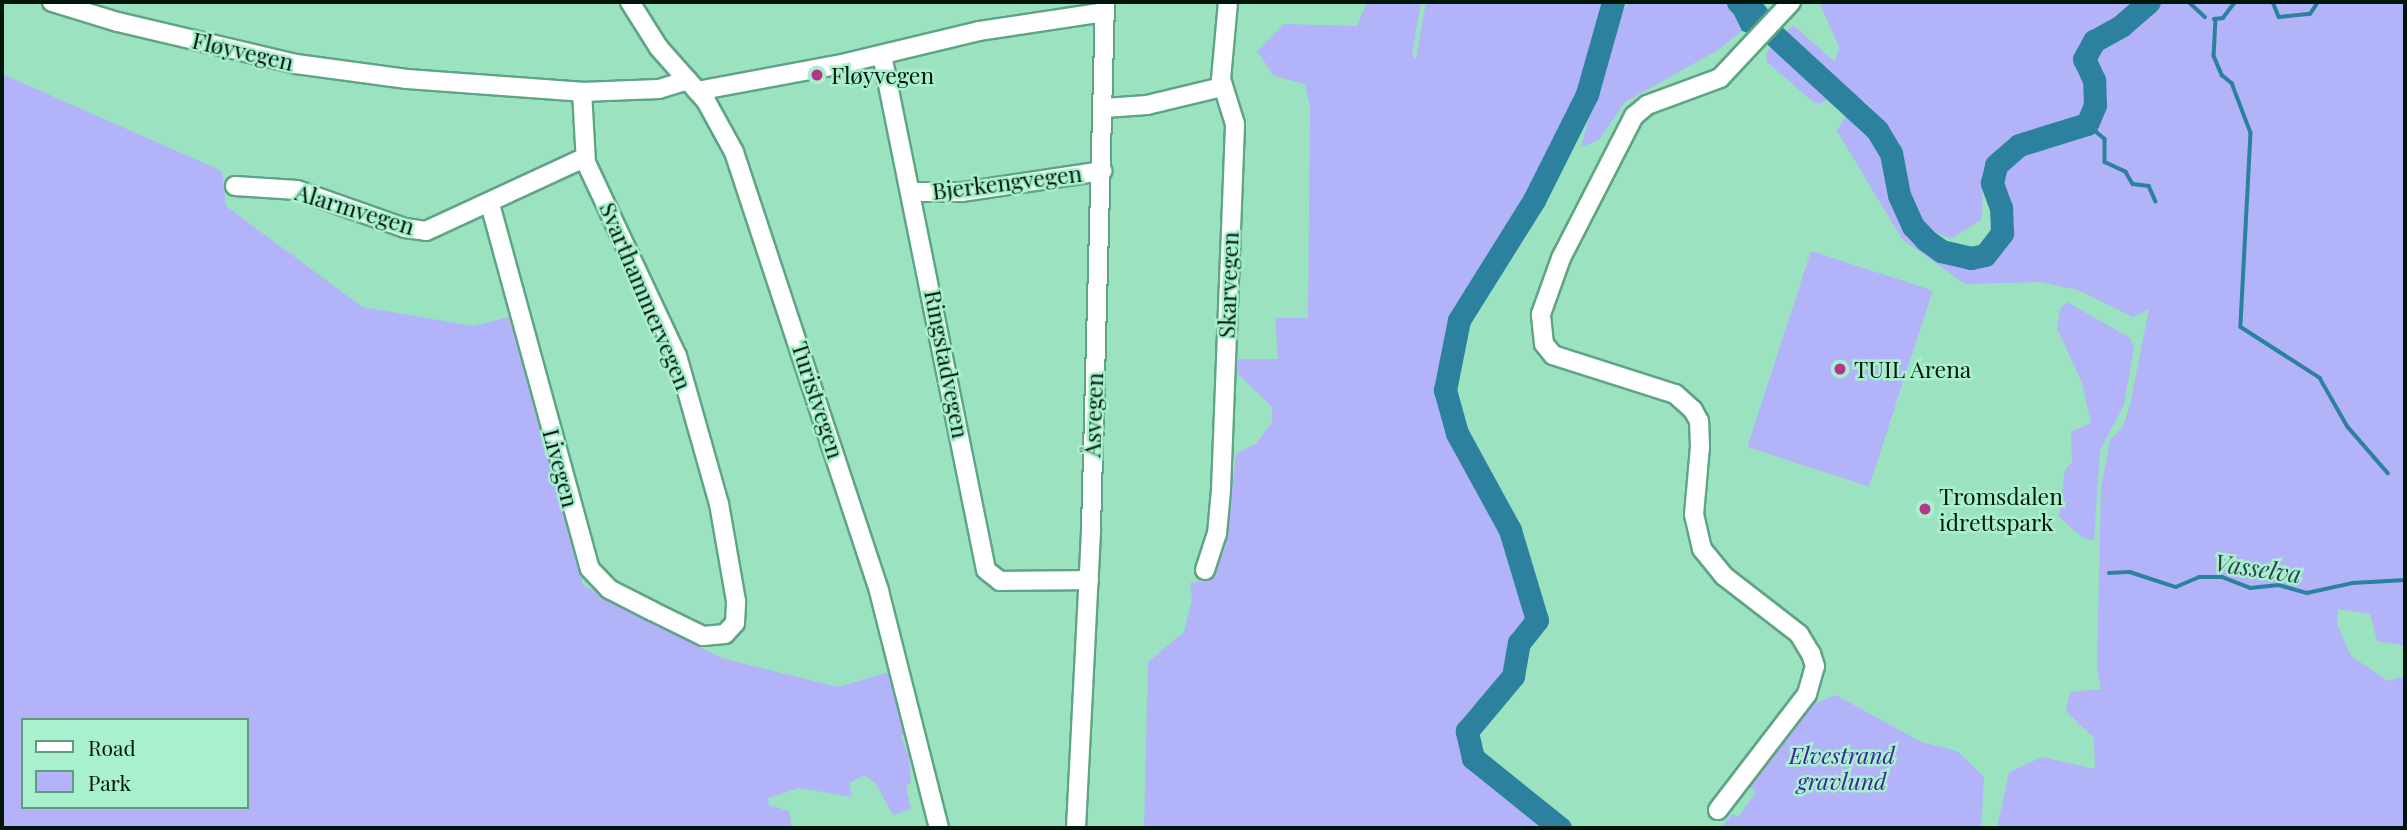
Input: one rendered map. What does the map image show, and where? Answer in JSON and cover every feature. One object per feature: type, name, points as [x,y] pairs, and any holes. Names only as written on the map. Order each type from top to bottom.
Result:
[{"type":"street","name":"Fløyvegen","points":[[52,2],[118,22],[296,64],[473,86],[582,92],[692,85],[883,55],[979,31],[1105,7]]},
{"type":"street","name":"Turistvegen","points":[[630,2],[659,48],[692,85],[734,152],[803,352],[887,616],[939,828]]},
{"type":"street","name":"Skarvegen","points":[[1205,570],[1220,510],[1234,124],[1222,86],[1228,2]]},
{"type":"street","name":"Åsvegen","points":[[1076,828],[1089,580],[1105,108],[1105,7]]},
{"type":"street","points":[[1718,810],[1807,694],[1815,666],[1811,654],[1799,634],[1724,576],[1702,549],[1694,515],[1700,447],[1699,421],[1693,410],[1667,391],[1562,360],[1544,344],[1540,329],[1552,278],[1629,122],[1647,105],[1720,78],[1787,8]]},
{"type":"street","name":"Ringstadvegen","points":[[883,55],[913,192],[988,573],[1003,581],[1089,580]]},
{"type":"street","points":[[1105,108],[1147,105],[1222,86]]},
{"type":"street","name":"Svarthammervegen","points":[[582,92],[584,158],[682,369],[725,536],[736,592],[734,625]]},
{"type":"street","name":"Alarmvegen","points":[[235,186],[297,190],[415,231],[436,229],[584,158]]},
{"type":"street","name":"Bjerkengvegen","points":[[913,192],[962,192],[1102,171]]},
{"type":"street","name":"Livegen","points":[[490,204],[590,569],[609,589],[704,636],[719,636],[734,625]]},
{"type":"green space","points":[[1367,2],[1421,2],[1412,55],[1416,59],[1426,2],[1603,2],[1580,88],[1553,148],[1459,321],[1445,392],[1449,417],[1510,532],[1537,622],[1519,645],[1513,678],[1467,732],[1472,760],[1557,828],[1144,828],[1148,662],[1184,632],[1192,599],[1190,583],[1205,581],[1226,546],[1236,454],[1257,443],[1272,422],[1272,407],[1238,374],[1237,359],[1278,359],[1275,318],[1308,318],[1310,106],[1305,84],[1274,76],[1257,51],[1284,24],[1357,26]]},
{"type":"green space","points":[[1628,2],[1728,2],[1742,31],[1718,50],[1625,102],[1599,140],[1581,147],[1612,33]]},
{"type":"green space","points":[[1819,2],[2136,2],[2110,23],[2123,35],[2160,2],[2405,2],[2405,646],[2377,641],[2370,614],[2338,609],[2337,624],[2351,656],[2388,681],[2405,676],[2405,828],[1997,828],[2009,772],[2042,757],[2095,769],[2094,738],[2066,711],[2070,692],[2101,689],[2097,667],[2101,488],[2110,440],[2123,427],[2130,405],[2149,309],[2133,317],[2078,290],[2039,282],[1965,284],[1902,239],[1837,131],[1849,110],[1881,156],[1890,200],[1905,233],[1936,256],[1969,267],[1990,266],[2010,238],[2005,186],[1983,174],[1982,219],[1951,239],[1927,228],[1915,216],[1897,143],[1869,105],[1842,87],[1822,103],[1814,103],[1767,62],[1766,53],[1793,25],[1835,62],[1839,47]]},
{"type":"green space","points":[[2,74],[222,171],[226,206],[362,307],[473,326],[509,317],[583,585],[721,658],[838,687],[896,670],[907,732],[901,736],[909,757],[911,781],[906,787],[911,809],[893,815],[876,784],[864,775],[849,783],[852,797],[799,788],[768,798],[769,805],[789,811],[792,828],[2,828]]},
{"type":"green space","name":"TUIL Arena","points":[[1811,251],[1933,291],[1869,486],[1747,447]]},
{"type":"green space","points":[[2067,302],[2130,338],[2134,347],[2124,405],[2100,451],[2094,540],[2083,538],[2059,517],[2065,470],[2072,462],[2071,432],[2091,423],[2082,383],[2057,328],[2060,309]]},
{"type":"green space","name":"Elvestrand gravlund","points":[[1836,695],[1921,742],[1957,751],[1984,777],[1981,828],[1721,828],[1732,814],[1738,817],[1756,792],[1750,787],[1813,704]]},
{"type":"shaded area","points":[[1728,2],[1762,2],[1769,11],[1748,33],[1742,31]]},
{"type":"waterway","points":[[1560,828],[1473,758],[1467,731],[1513,676],[1519,643],[1537,620],[1510,530],[1457,433],[1445,390],[1459,320],[1534,200],[1587,94],[1613,2]]},
{"type":"waterway","points":[[1738,2],[1877,130],[1891,153],[1899,195],[1913,226],[1941,251],[1971,258],[1985,255],[2002,233],[2001,208],[1992,183],[1996,165],[2019,145],[2087,124],[2095,105],[2094,80],[2084,59],[2094,41],[2121,26],[2149,2]]},
{"type":"waterway","points":[[2189,2],[2205,17]]},
{"type":"waterway","points":[[2214,19],[2223,18],[2235,2]]},
{"type":"waterway","points":[[2273,2],[2279,17],[2310,14],[2318,2]]},
{"type":"waterway","points":[[2216,19],[2214,56],[2222,75],[2232,83],[2251,133],[2241,327],[2320,378],[2348,427],[2388,473]]},
{"type":"waterway","points":[[2087,124],[2105,139],[2105,162],[2126,172],[2133,184],[2149,186],[2156,202]]},
{"type":"waterway","name":"Vasselva","points":[[2109,573],[2130,572],[2176,587],[2199,577],[2222,577],[2250,588],[2279,585],[2307,593],[2353,583],[2405,580]]},
{"type":"place","name":"Fløyvegen","points":[[817,75]]},
{"type":"place","name":"TUIL Arena","points":[[1840,369]]},
{"type":"place","name":"Tromsdalen idrettspark","points":[[1925,509]]}]
